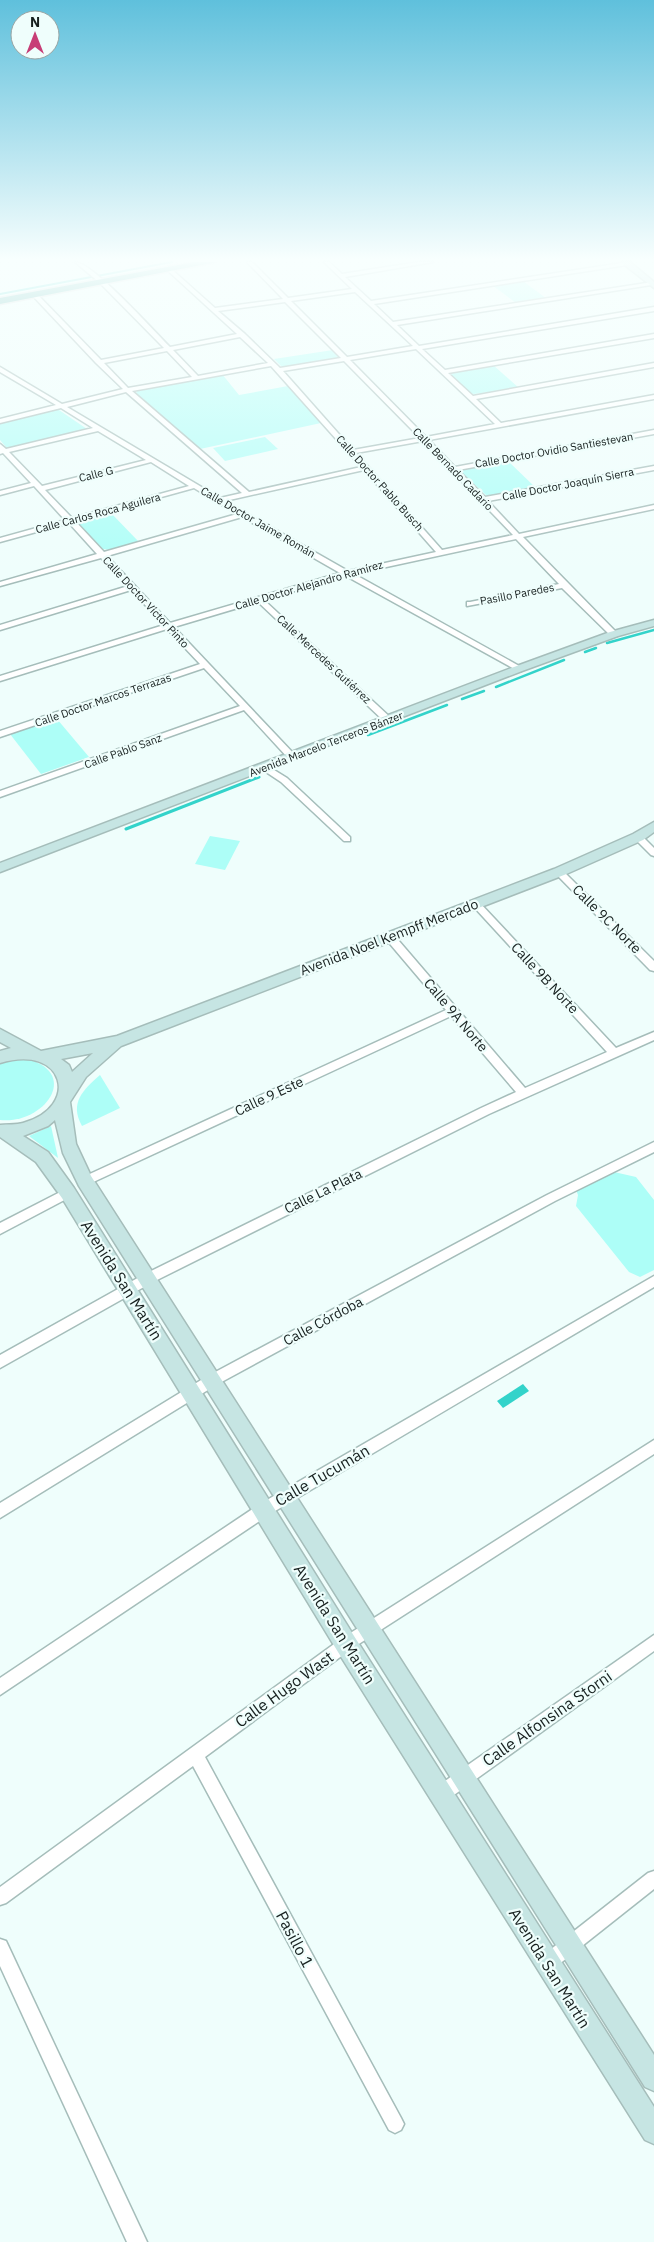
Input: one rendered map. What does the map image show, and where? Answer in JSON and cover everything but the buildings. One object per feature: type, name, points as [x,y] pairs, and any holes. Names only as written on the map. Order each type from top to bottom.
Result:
[{"type":"main road","name":"Avenida Marcelo Terceros Bánzer","points":[[0,868],[266,768],[518,669],[614,634],[654,623]]},
{"type":"main road","name":"Avenida Noel Kempff Mercado","points":[[0,1057],[19,1053],[38,1055],[120,1041],[559,872],[638,837],[653,827]]},
{"type":"main road","points":[[0,1035],[38,1055]]},
{"type":"main road","name":"Avenida Noel Kempff Mercado","points":[[2,1131],[20,1130],[37,1125],[52,1116],[80,1073],[120,1041]]},
{"type":"main road","name":"Avenida San Martín","points":[[38,1055],[54,1062],[63,1070],[67,1080],[62,1127],[75,1163],[77,1187],[128,1290],[346,1644],[654,2131]]},
{"type":"main road","name":"Avenida San Martín","points":[[2,1131],[42,1157],[77,1187],[147,1279],[654,2078]]},
{"type":"street","points":[[103,367],[247,494]]},
{"type":"street","points":[[186,367],[196,377]]},
{"type":"street","points":[[0,421],[127,390],[257,367]]},
{"type":"street","name":"Calle Doctor Pablo Busch","points":[[276,367],[440,552]]},
{"type":"street","points":[[279,370],[300,367]]},
{"type":"street","name":"Calle Bernado Cadario","points":[[354,367],[564,585],[614,634]]},
{"type":"street","points":[[438,367],[500,425]]},
{"type":"street","points":[[444,372],[475,367]]},
{"type":"street","points":[[472,398],[645,367]]},
{"type":"street","name":"Calle Doctor Jaime Román","points":[[0,369],[243,515],[518,669]]},
{"type":"street","points":[[352,452],[654,398]]},
{"type":"street","points":[[1,449],[97,429]]},
{"type":"street","name":"Calle Doctor Ovidio Santiestevan","points":[[454,469],[654,432]]},
{"type":"street","name":"Calle Doctor Víctor Pinto","points":[[1,449],[292,757]]},
{"type":"street","name":"Calle G","points":[[0,493],[152,460]]},
{"type":"street","points":[[220,500],[366,468]]},
{"type":"street","name":"Calle Doctor Joaquín Sierra","points":[[482,500],[654,468]]},
{"type":"street","name":"Calle Carlos Roca Aguilera","points":[[0,540],[195,486]]},
{"type":"street","name":"Calle Doctor Alejandro Ramírez","points":[[0,679],[168,626],[347,573],[516,535],[654,507]]},
{"type":"street","points":[[0,584],[243,515]]},
{"type":"street","name":"Pasillo Paredes","points":[[470,604],[564,585]]},
{"type":"street","points":[[0,628],[132,587]]},
{"type":"street","name":"Calle Mercedes Gutiérrez","points":[[259,599],[388,720]]},
{"type":"street","name":"Calle Doctor Marcos Terrazas","points":[[0,734],[206,665]]},
{"type":"street","name":"Calle Pablo Sanz","points":[[0,794],[245,707]]},
{"type":"street","points":[[266,768],[284,780],[347,839]]},
{"type":"street","points":[[638,837],[654,853]]},
{"type":"street","name":"Calle 9C Norte","points":[[559,872],[654,967]]},
{"type":"street","name":"Calle 9B Norte","points":[[476,904],[614,1053]]},
{"type":"street","name":"Calle 9A Norte","points":[[389,936],[523,1093]]},
{"type":"street","name":"Calle 9 Este","points":[[77,1187],[453,1011]]},
{"type":"street","name":"Calle La Plata","points":[[0,1362],[147,1279],[523,1093],[654,1036]]},
{"type":"street","name":"Calle Córdoba","points":[[0,1511],[211,1381],[543,1203],[654,1147]]},
{"type":"street","points":[[0,1229],[77,1187]]},
{"type":"street","name":"Calle Tucumán","points":[[0,1687],[264,1509],[654,1281]]},
{"type":"street","name":"Calle Hugo Wast","points":[[0,1897],[346,1644],[654,1446]]},
{"type":"street","name":"Calle Alfonsina Storni","points":[[441,1794],[654,1642]]},
{"type":"street","name":"Pasillo 1","points":[[195,1754],[395,2124]]},
{"type":"street","points":[[547,1963],[654,1879]]},
{"type":"street","points":[[0,1947],[137,2242]]},
{"type":"shaded area","points":[[495,367],[519,388],[474,394],[470,393],[451,375],[453,372]]},
{"type":"shaded area","points":[[222,374],[239,395],[288,386],[321,423],[200,449],[136,393],[138,390]]},
{"type":"shaded area","points":[[59,410],[87,429],[13,447],[6,447],[0,440],[0,423]]},
{"type":"shaded area","points":[[265,437],[278,449],[225,461],[213,448]]},
{"type":"shaded area","points":[[508,461],[536,488],[487,496],[461,472],[463,469]]},
{"type":"shaded area","points":[[110,512],[139,542],[110,550],[103,549],[78,523],[79,519]]},
{"type":"shaded area","points":[[57,719],[89,757],[41,774],[10,734]]},
{"type":"shaded area","points":[[210,836],[240,841],[225,870],[195,864]]},
{"type":"shaded area","points":[[24,1058],[42,1065],[51,1074],[54,1085],[51,1096],[31,1114],[16,1119],[0,1120],[0,1061]]},
{"type":"shaded area","points":[[100,1075],[120,1108],[82,1126],[77,1110],[80,1098],[88,1086]]},
{"type":"shaded area","points":[[51,1126],[58,1158],[29,1136]]},
{"type":"shaded area","points":[[614,1172],[636,1177],[654,1200],[654,1270],[640,1277],[629,1272],[576,1206],[578,1195],[576,1190]]},
{"type":"shaded area","points":[[523,1384],[529,1391],[503,1408],[497,1401]]},
{"type":"waterway","points":[[607,643],[654,630]]},
{"type":"waterway","points":[[585,652],[596,648]]},
{"type":"waterway","points":[[496,687],[564,660]]},
{"type":"waterway","points":[[462,699],[484,691]]},
{"type":"waterway","points":[[368,735],[447,705]]},
{"type":"waterway","points":[[126,829],[259,777]]}]
